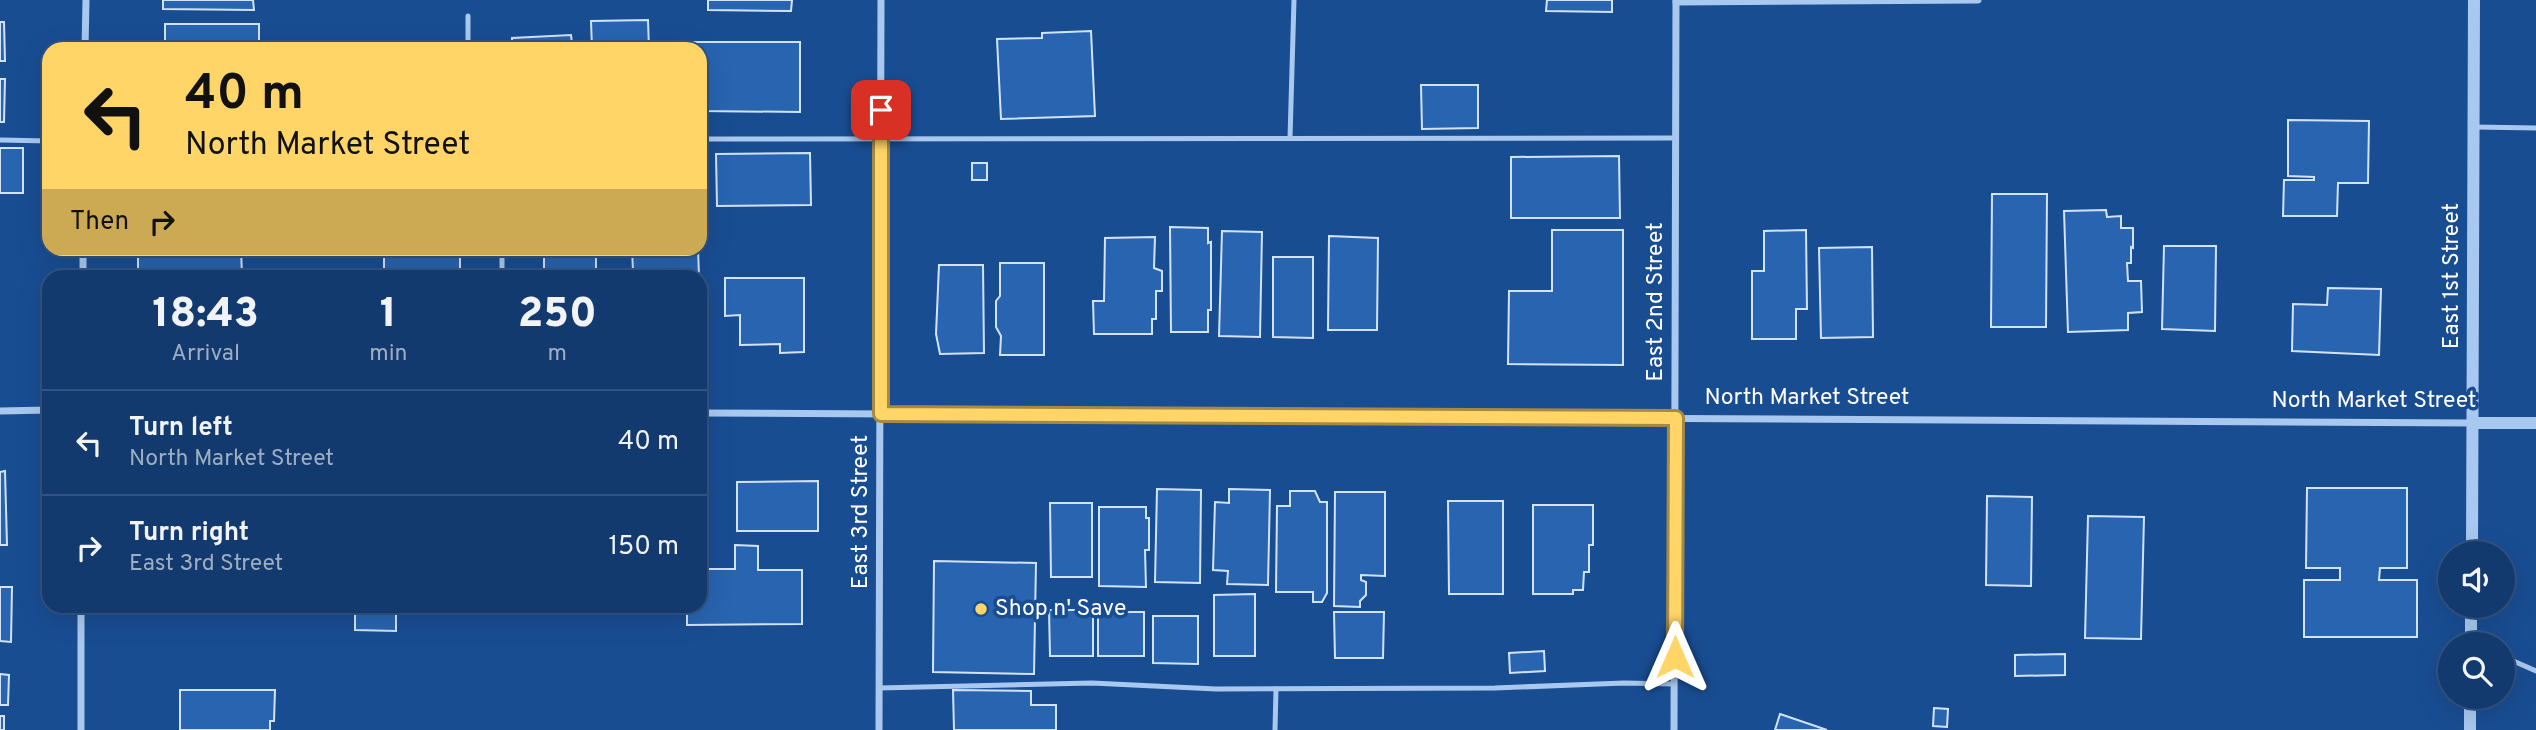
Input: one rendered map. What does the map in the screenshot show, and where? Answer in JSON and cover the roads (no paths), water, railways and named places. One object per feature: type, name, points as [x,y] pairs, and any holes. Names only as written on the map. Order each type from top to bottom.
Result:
[{"type":"street","points":[[85,42],[86,0]]},
{"type":"street","name":"East 3rd Street","points":[[879,730],[881,0]]},
{"type":"street","points":[[1676,1],[1978,0]]},
{"type":"street","name":"East 1st Street","points":[[2472,541],[2474,0]]},
{"type":"street","name":"East 2nd Street","points":[[1674,730],[1676,1]]},
{"type":"street","points":[[0,411],[42,410]]},
{"type":"street","name":"North Market Street","points":[[707,413],[2536,423]]},
{"type":"street","points":[[81,613],[81,730]]},
{"type":"street","points":[[2470,709],[2470,730]]},
{"type":"lane","points":[[1290,138],[1294,0]]},
{"type":"lane","points":[[468,16],[468,42]]},
{"type":"lane","points":[[2474,127],[2536,128]]},
{"type":"lane","points":[[707,139],[1676,138]]},
{"type":"lane","points":[[0,140],[42,141]]},
{"type":"lane","points":[[502,259],[502,270]]},
{"type":"lane","points":[[2515,662],[2536,671]]},
{"type":"lane","points":[[879,688],[1092,683],[1216,689],[1674,684]]},
{"type":"lane","points":[[1275,730],[1276,689]]},
{"type":"place","name":"Shop n' Save","points":[[981,609]]}]
